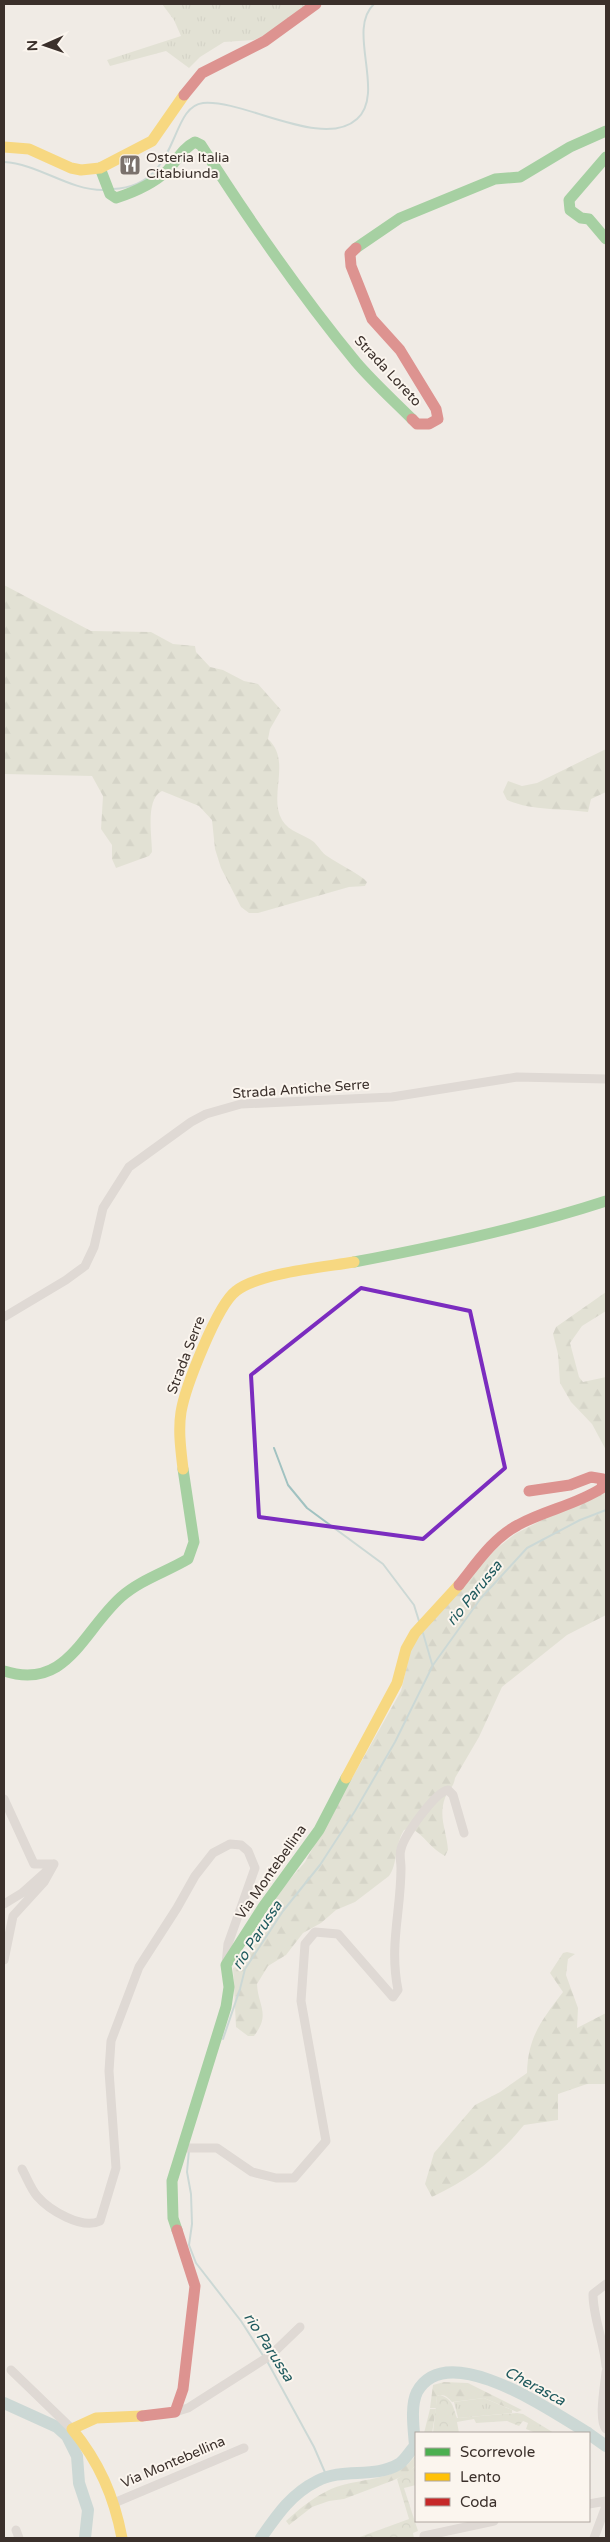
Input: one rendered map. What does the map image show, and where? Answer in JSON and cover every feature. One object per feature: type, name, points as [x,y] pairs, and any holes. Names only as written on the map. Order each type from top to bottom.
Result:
[{"type":"street","points":[[4,147],[29,149],[71,168],[81,170],[100,168],[140,149],[152,141],[190,86],[202,73],[230,57],[265,41],[316,4]]},
{"type":"street","name":"Strada Loreto","points":[[100,168],[110,194],[116,198],[150,186],[173,164],[185,147],[195,142],[201,145],[253,226],[357,363],[417,424],[429,424],[438,419],[436,409],[400,350],[372,319],[350,266],[350,254],[358,246],[400,218],[494,180],[520,176],[563,151],[606,131]]},
{"type":"street","points":[[606,157],[569,200],[570,210],[581,218],[589,218],[606,239]]},
{"type":"street","name":"Strada Antiche Serre","points":[[4,1317],[66,1280],[85,1266],[94,1247],[97,1225],[103,1208],[130,1167],[191,1122],[206,1114],[241,1104],[392,1097],[517,1078],[606,1079]]},
{"type":"street","name":"Strada Serre","points":[[4,1671],[22,1676],[45,1674],[64,1660],[113,1604],[133,1588],[188,1559],[194,1542],[180,1446],[181,1411],[204,1345],[221,1307],[236,1290],[260,1279],[503,1230],[566,1215],[606,1201]]},
{"type":"street","name":"Via Montebellina","points":[[226,1965],[278,1886],[310,1846],[325,1821],[333,1802],[398,1684],[406,1649],[421,1626],[492,1545],[517,1525],[586,1498],[602,1488],[603,1479],[598,1476],[591,1477],[570,1485],[530,1491]]},
{"type":"street","points":[[187,2147],[217,2148],[252,2172],[276,2178],[294,2178],[326,2141],[301,2001],[306,1944],[316,1932],[338,1934],[393,1998],[398,1990],[393,1965],[401,1868],[400,1851],[403,1842],[428,1806],[443,1791],[448,1790],[453,1795],[464,1833]]},
{"type":"street","points":[[4,1799],[34,1864],[54,1864]]},
{"type":"street","points":[[22,2169],[37,2196],[58,2213],[86,2223],[96,2224],[100,2221],[116,2168],[109,2071],[111,2041],[139,1967],[195,1876],[213,1853],[230,1844],[241,1845],[248,1851],[255,1868],[228,1944],[226,1965],[229,1986],[226,2007],[187,2147],[172,2181],[172,2210],[176,2232],[195,2286],[183,2389],[175,2412]]},
{"type":"street","points":[[4,1904],[22,1892],[54,1864]]},
{"type":"street","points":[[4,1960],[13,1916],[40,1888],[54,1864]]},
{"type":"street","points":[[606,2284],[594,2294],[593,2305],[605,2350],[606,2366]]},
{"type":"street","points":[[72,2429],[88,2419],[132,2414],[163,2415],[188,2408],[270,2356],[300,2327]]},
{"type":"street","name":"Via Montebellina","points":[[11,2370],[72,2429],[95,2458],[114,2503],[122,2538]]},
{"type":"street","points":[[606,2372],[602,2414],[606,2429]]},
{"type":"street","name":"Via Montebellina","points":[[114,2503],[244,2448]]},
{"type":"street","points":[[590,2504],[606,2500]]},
{"type":"street","points":[[594,2538],[606,2506]]},
{"type":"street","points":[[424,2538],[424,2536],[489,2522]]},
{"type":"highlighted area","points":[[361,1288],[470,1311],[505,1468],[423,1539],[259,1517],[251,1375]]},
{"type":"green space","points":[[162,4],[308,4],[269,33],[254,40],[224,42],[200,57],[189,68],[166,51],[110,66],[107,60],[181,36],[174,20]]},
{"type":"green space","points":[[4,585],[91,631],[151,632],[173,644],[195,646],[196,652],[210,667],[223,670],[244,681],[258,684],[281,710],[270,729],[268,739],[275,748],[278,757],[277,800],[282,820],[293,830],[314,842],[325,855],[364,879],[367,882],[365,886],[349,887],[258,913],[249,913],[241,907],[221,868],[215,849],[212,820],[199,806],[162,791],[157,795],[151,810],[152,852],[149,856],[116,868],[112,859],[112,845],[101,829],[103,796],[92,776],[4,774]]},
{"type":"green space","points":[[606,749],[606,792],[591,799],[588,812],[547,809],[517,804],[507,800],[503,792],[508,781],[522,786],[537,783]]},
{"type":"green space","points":[[606,1292],[606,1311],[582,1326],[570,1343],[579,1377],[583,1382],[606,1377],[606,1450],[592,1424],[571,1402],[560,1383],[558,1354],[553,1334],[556,1327]]},
{"type":"green space","points":[[606,1487],[606,1615],[567,1635],[502,1687],[479,1737],[445,1798],[442,1812],[448,1850],[445,1856],[411,1828],[404,1830],[399,1842],[394,1866],[389,1876],[355,1902],[336,1910],[321,1923],[303,1933],[286,1955],[268,1966],[257,1984],[263,2016],[262,2022],[254,2036],[248,2036],[236,2027],[233,1968],[245,1963],[251,1949],[266,1932],[278,1893],[305,1862],[401,1691],[411,1649],[425,1625],[496,1549],[515,1534]]},
{"type":"green space","points":[[563,1953],[575,1954],[568,1959],[566,1975],[578,2008],[577,2028],[606,2013],[606,2084],[587,2084],[558,2094],[558,2120],[524,2125],[483,2167],[459,2183],[432,2197],[425,2184],[434,2153],[475,2105],[500,2092],[527,2073],[533,2038],[563,1992],[550,1973]]},
{"type":"green space","points":[[444,2382],[468,2383],[522,2410],[517,2412],[484,2398],[452,2402],[443,2395],[437,2396],[436,2408],[430,2408],[433,2385]]},
{"type":"green space","points":[[440,2395],[450,2401],[457,2418],[517,2413],[523,2414],[552,2432],[534,2432],[526,2429],[528,2423],[523,2421],[519,2426],[507,2421],[476,2423],[474,2419],[457,2422],[459,2432],[433,2432],[437,2396]]},
{"type":"green space","points":[[484,2398],[512,2410],[512,2413],[458,2418],[454,2402]]},
{"type":"green space","points":[[430,2409],[436,2409],[432,2432],[424,2432]]},
{"type":"green space","points":[[415,2456],[415,2466],[407,2474],[344,2499],[329,2501],[312,2507],[289,2525],[286,2521],[307,2503],[331,2489],[388,2475],[408,2464]]},
{"type":"green space","points":[[415,2467],[415,2485],[404,2488],[418,2531],[413,2533],[414,2538],[357,2538],[409,2519],[397,2479]]},
{"type":"waterway","points":[[113,189],[135,185],[151,175],[162,162],[184,118],[192,108],[203,103],[240,108],[304,127],[324,129],[342,127],[357,119],[365,108],[368,94],[364,29],[366,15],[374,4]]},
{"type":"waterway","points":[[4,162],[29,167],[78,186],[103,190]]},
{"type":"waterway","points":[[274,1448],[288,1485],[307,1508],[383,1564],[414,1605],[419,1621]]},
{"type":"waterway","name":"rio Parussa","points":[[223,2039],[245,1969],[283,1911],[320,1865],[355,1811],[395,1742],[433,1665],[481,1598],[527,1548],[580,1520],[606,1510]]},
{"type":"waterway","points":[[423,1633],[432,1664]]},
{"type":"waterway","name":"rio Parussa","points":[[189,2150],[187,2172],[191,2194],[192,2224],[189,2245],[196,2263],[241,2321],[264,2357]]},
{"type":"waterway","name":"rio Parussa","points":[[267,2361],[314,2447],[327,2477]]},
{"type":"waterway","name":"Cherasca","points":[[415,2446],[413,2419],[417,2392],[432,2377],[452,2372],[475,2376],[501,2384],[551,2410],[586,2432]]},
{"type":"waterway","name":"Cherasca","points":[[4,2403],[57,2427],[67,2436],[77,2456],[79,2483],[88,2510],[85,2538]]},
{"type":"waterway","name":"Cherasca","points":[[590,2435],[606,2446]]},
{"type":"waterway","name":"Cherasca","points":[[261,2538],[279,2513],[308,2486],[327,2477],[379,2471],[389,2468],[399,2464],[415,2446]]},
{"type":"traffic: fast","points":[[356,248],[400,218],[495,179],[520,177],[570,147],[606,131]]},
{"type":"traffic: fast","points":[[100,168],[110,194],[116,198],[137,190],[156,179],[168,170],[184,151],[195,142],[201,145],[256,228],[314,310],[376,384],[412,419]]},
{"type":"traffic: fast","points":[[606,157],[569,200],[570,210],[581,218],[589,219],[606,239]]},
{"type":"traffic: fast","points":[[354,1262],[481,1236],[544,1220],[606,1201]]},
{"type":"traffic: fast","points":[[4,1671],[26,1675],[43,1673],[58,1666],[72,1655],[107,1611],[128,1591],[188,1559],[194,1542],[183,1469]]},
{"type":"traffic: fast","points":[[177,2230],[173,2218],[172,2181],[226,2007],[229,1987],[226,1965],[263,1907],[319,1830],[346,1778]]},
{"type":"traffic: slow","points":[[4,147],[29,149],[71,168],[81,170],[100,168],[152,141],[184,95]]},
{"type":"traffic: slow","points":[[183,1469],[180,1426],[184,1400],[211,1329],[228,1299],[246,1285],[275,1275],[354,1262]]},
{"type":"traffic: slow","points":[[346,1778],[397,1683],[406,1649],[415,1633],[459,1585]]},
{"type":"traffic: slow","points":[[122,2538],[115,2508],[104,2480],[82,2441],[72,2429],[96,2418],[142,2416]]},
{"type":"traffic: jam","points":[[184,95],[202,73],[265,41],[316,4]]},
{"type":"traffic: jam","points":[[356,248],[350,254],[351,266],[372,319],[400,350],[436,409],[438,419],[429,424],[417,424],[412,419]]},
{"type":"traffic: jam","points":[[459,1585],[486,1552],[509,1530],[539,1515],[592,1494],[602,1488],[603,1479],[591,1477],[570,1485],[529,1491]]},
{"type":"traffic: jam","points":[[142,2416],[175,2412],[183,2389],[195,2286],[177,2230]]},
{"type":"place","name":"Osteria Italia Citabiunda","points":[[130,165]]}]
